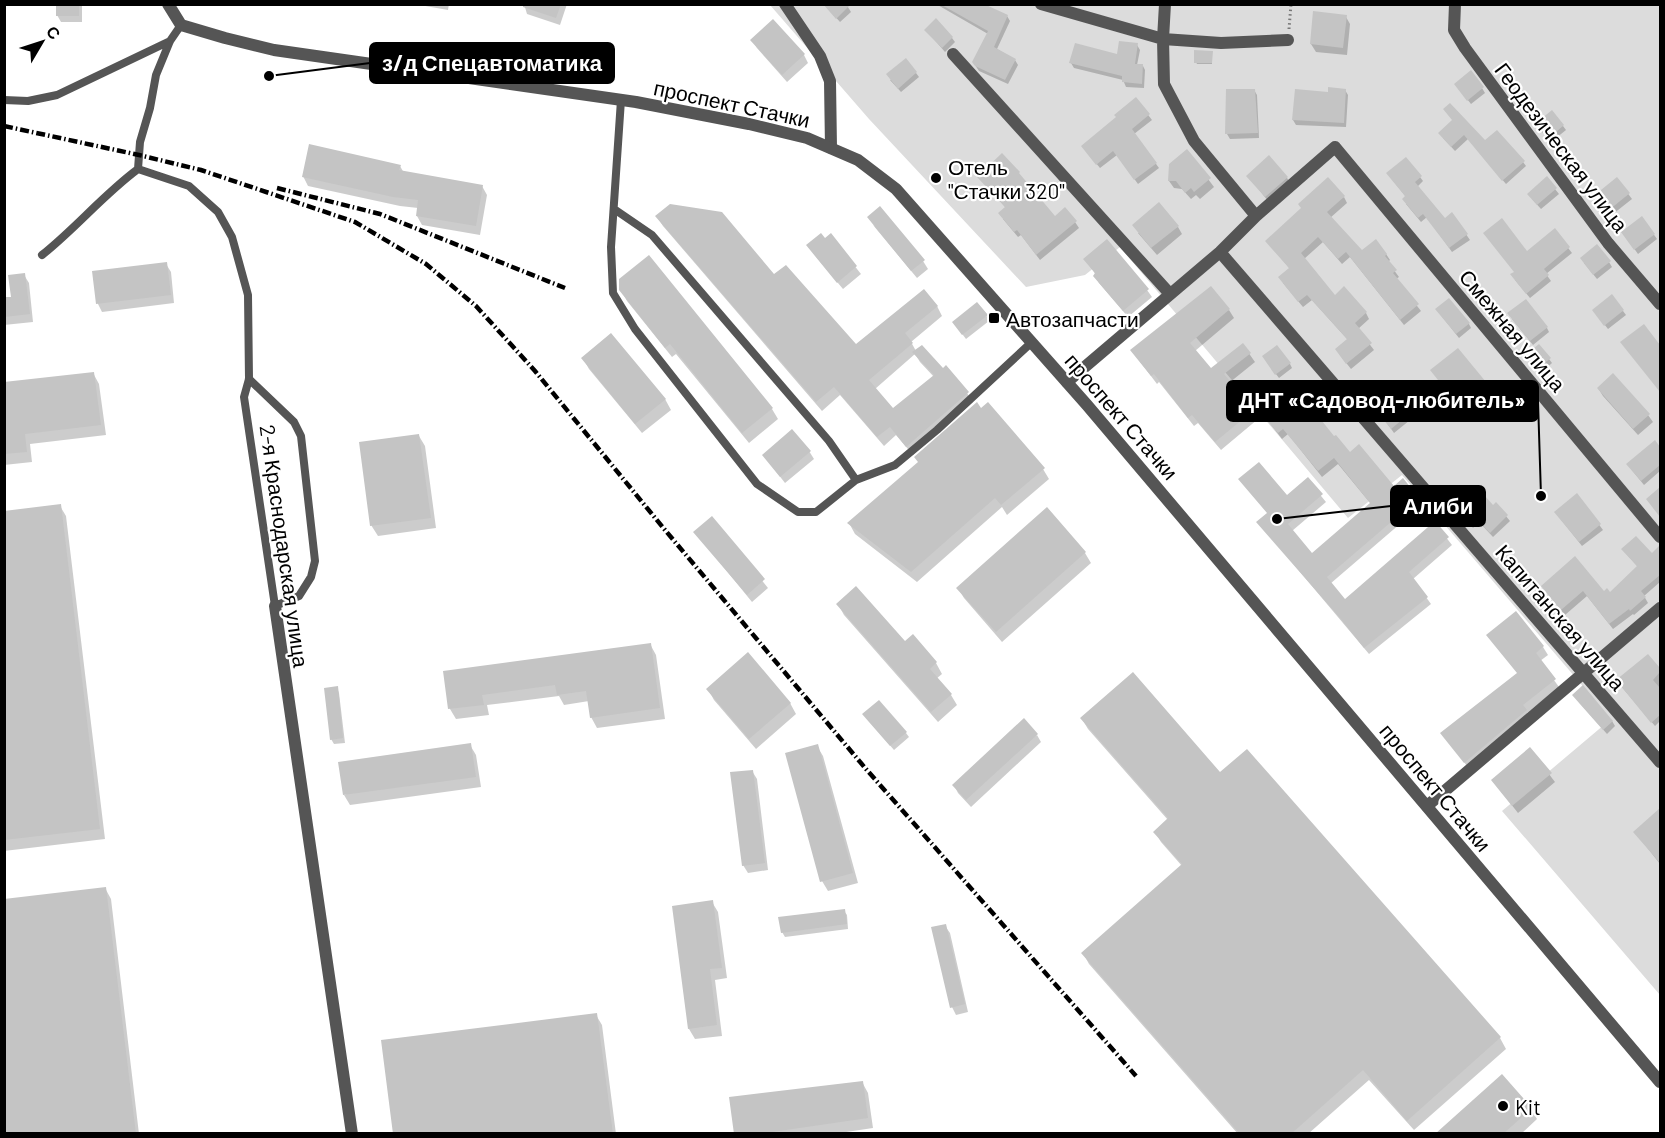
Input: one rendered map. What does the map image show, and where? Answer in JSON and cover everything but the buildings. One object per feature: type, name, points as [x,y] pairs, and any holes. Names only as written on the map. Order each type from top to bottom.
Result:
[{"type":"street","points":[[168,4],[181,24]]},
{"type":"street","points":[[785,4],[820,56],[830,81],[831,148]]},
{"type":"street","points":[[1041,4],[1163,39],[1221,43],[1288,40]]},
{"type":"street","points":[[1067,382],[1220,252],[1256,216],[1194,141],[1164,84],[1165,4]]},
{"type":"street","name":"Геодезическая улица","points":[[1455,4],[1454,30],[1465,48],[1608,243],[1660,304]]},
{"type":"street","name":"проспект Стачки","points":[[181,24],[274,50],[621,100],[749,124],[807,138],[858,160],[896,189],[1067,382],[1660,1082]]},
{"type":"street","points":[[953,54],[1170,294]]},
{"type":"street","name":"Смежная улица","points":[[1256,216],[1335,147],[1660,537]]},
{"type":"street","name":"Капитанская улица","points":[[1220,252],[1660,762]]},
{"type":"street","name":"2-я Краснодарская улица","points":[[275,606],[352,1134]]},
{"type":"street","points":[[1427,806],[1660,608]]},
{"type":"lane","points":[[42,255],[138,169],[141,142],[156,75],[170,41],[181,24]]},
{"type":"lane","points":[[4,100],[28,101],[57,95],[170,41]]},
{"type":"lane","points":[[621,100],[611,247],[613,293],[635,329],[757,484],[798,512],[816,512],[856,480],[895,465],[1032,342]]},
{"type":"lane","name":"2-я Краснодарская улица","points":[[138,169],[189,186],[218,212],[231,237],[248,296],[249,379],[244,397],[275,606]]},
{"type":"lane","points":[[614,209],[652,236],[829,441],[856,480]]},
{"type":"lane","points":[[249,379],[294,422],[300,436],[315,561],[311,577],[299,596],[275,606]]},
{"type":"path","points":[[1288,40],[1291,4]]},
{"type":"shaded area","points":[[770,5],[1660,5],[1660,995],[1502,811],[1611,719],[1402,475],[1348,518],[1120,247],[1085,275],[1026,287],[869,119]]},
{"type":"railway","points":[[4,126],[201,170],[355,222],[426,264],[476,306],[535,371],[866,769],[1136,1076]]},
{"type":"railway","points":[[277,188],[380,214],[565,288]]},
{"type":"place","name":"з/д Спецавтоматика","points":[[269,76]]},
{"type":"place","name":"Отель \"Стачки 320\"","points":[[936,178]]},
{"type":"place","name":"Автозапчасти","points":[[994,318]]},
{"type":"place","name":"ДНТ «Садовод-любитель»","points":[[1541,496]]},
{"type":"place","name":"Алиби","points":[[1277,519]]},
{"type":"place","name":"Kit","points":[[1503,1106]]}]
